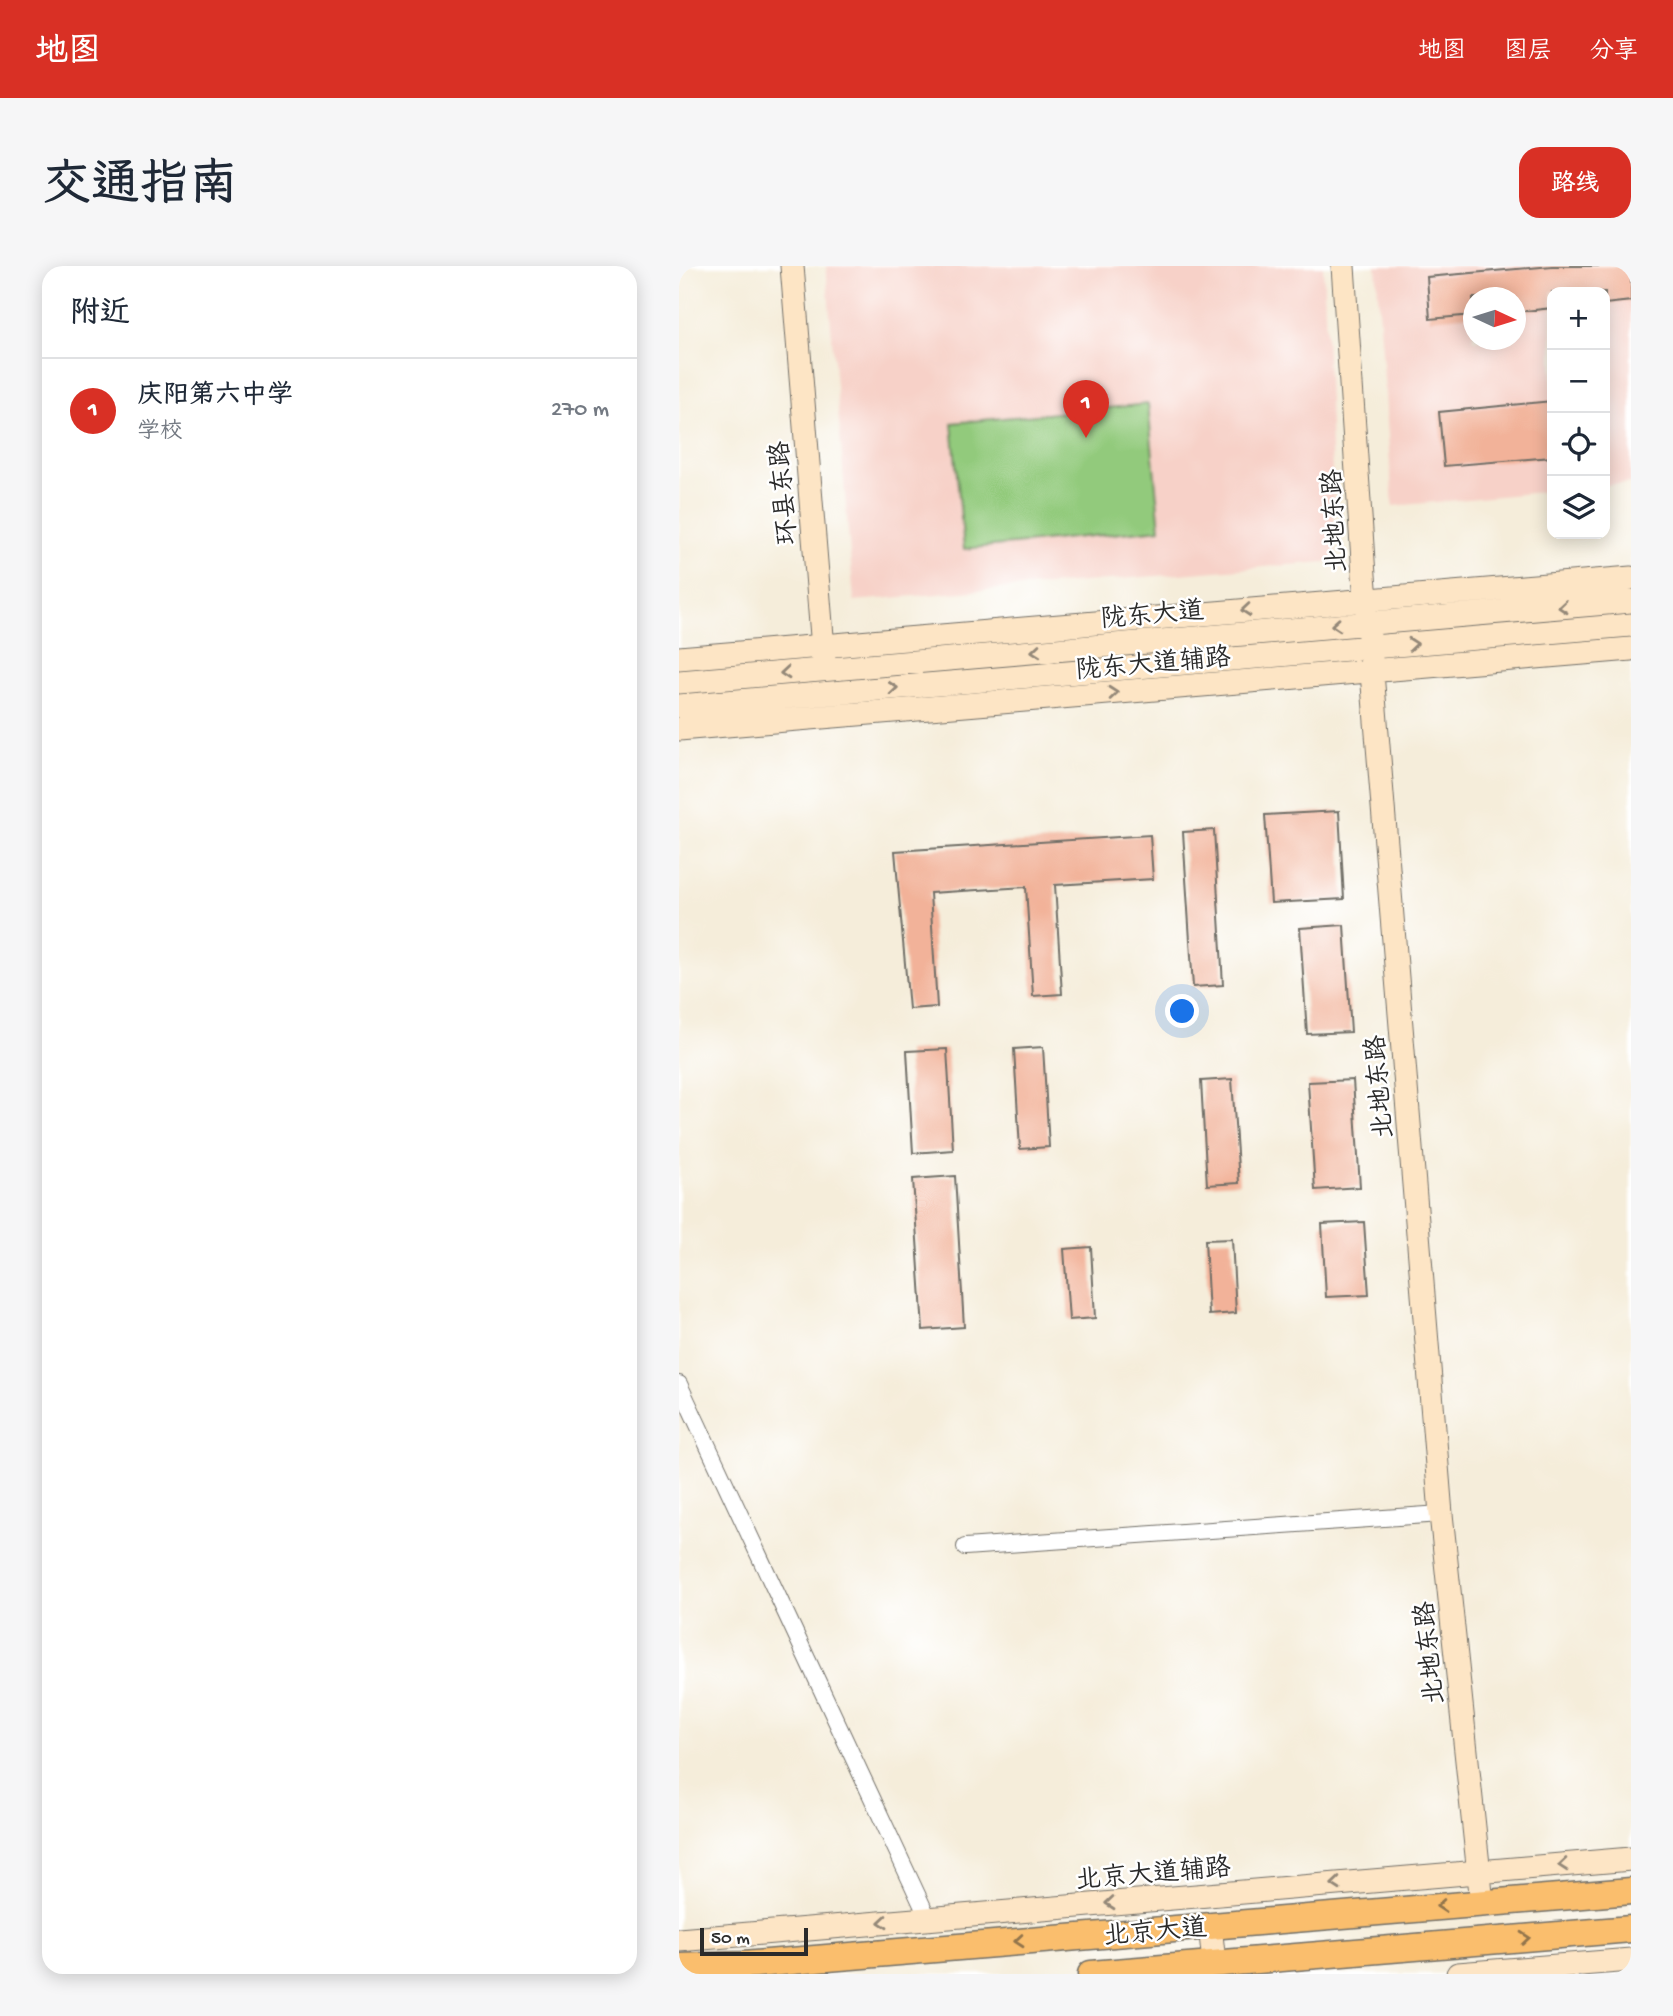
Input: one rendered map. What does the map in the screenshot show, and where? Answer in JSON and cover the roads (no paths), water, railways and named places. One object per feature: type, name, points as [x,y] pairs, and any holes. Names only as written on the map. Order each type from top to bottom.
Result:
[{"type":"main road","name":"北京大道","points":[[679,1967],[743,1965],[1631,1891]]},
{"type":"main road","name":"北京大道","points":[[1091,1974],[1631,1929]]},
{"type":"street","name":"环县东路","points":[[792,266],[835,704]]},
{"type":"street","name":"环县东路","points":[[806,266],[830,646]]},
{"type":"street","name":"北地东路","points":[[1343,266],[1488,1902]]},
{"type":"street","name":"北地东路","points":[[1357,266],[1374,611]]},
{"type":"street","name":"陇东大道辅路","points":[[679,658],[1374,611],[1631,579]]},
{"type":"street","name":"陇东大道","points":[[679,682],[832,669],[1374,611],[1631,601]]},
{"type":"street","name":"陇东大道","points":[[679,706],[835,704],[1377,647],[1631,625]]},
{"type":"street","name":"陇东大道辅路","points":[[679,729],[835,704],[1379,670],[1631,649]]},
{"type":"street","name":"北地东路","points":[[1379,670],[1441,1514],[1485,1872]]},
{"type":"street","points":[[679,1384],[928,1918]]},
{"type":"street","points":[[965,1547],[1441,1514]]},
{"type":"street","name":"北京大道辅路","points":[[679,1940],[1631,1859]]},
{"type":"street","points":[[1210,1925],[1214,1963]]},
{"type":"street","points":[[1458,1974],[1631,1960]]},
{"type":"place","name":"庆阳第六中学","points":[[1086,438]]}]
